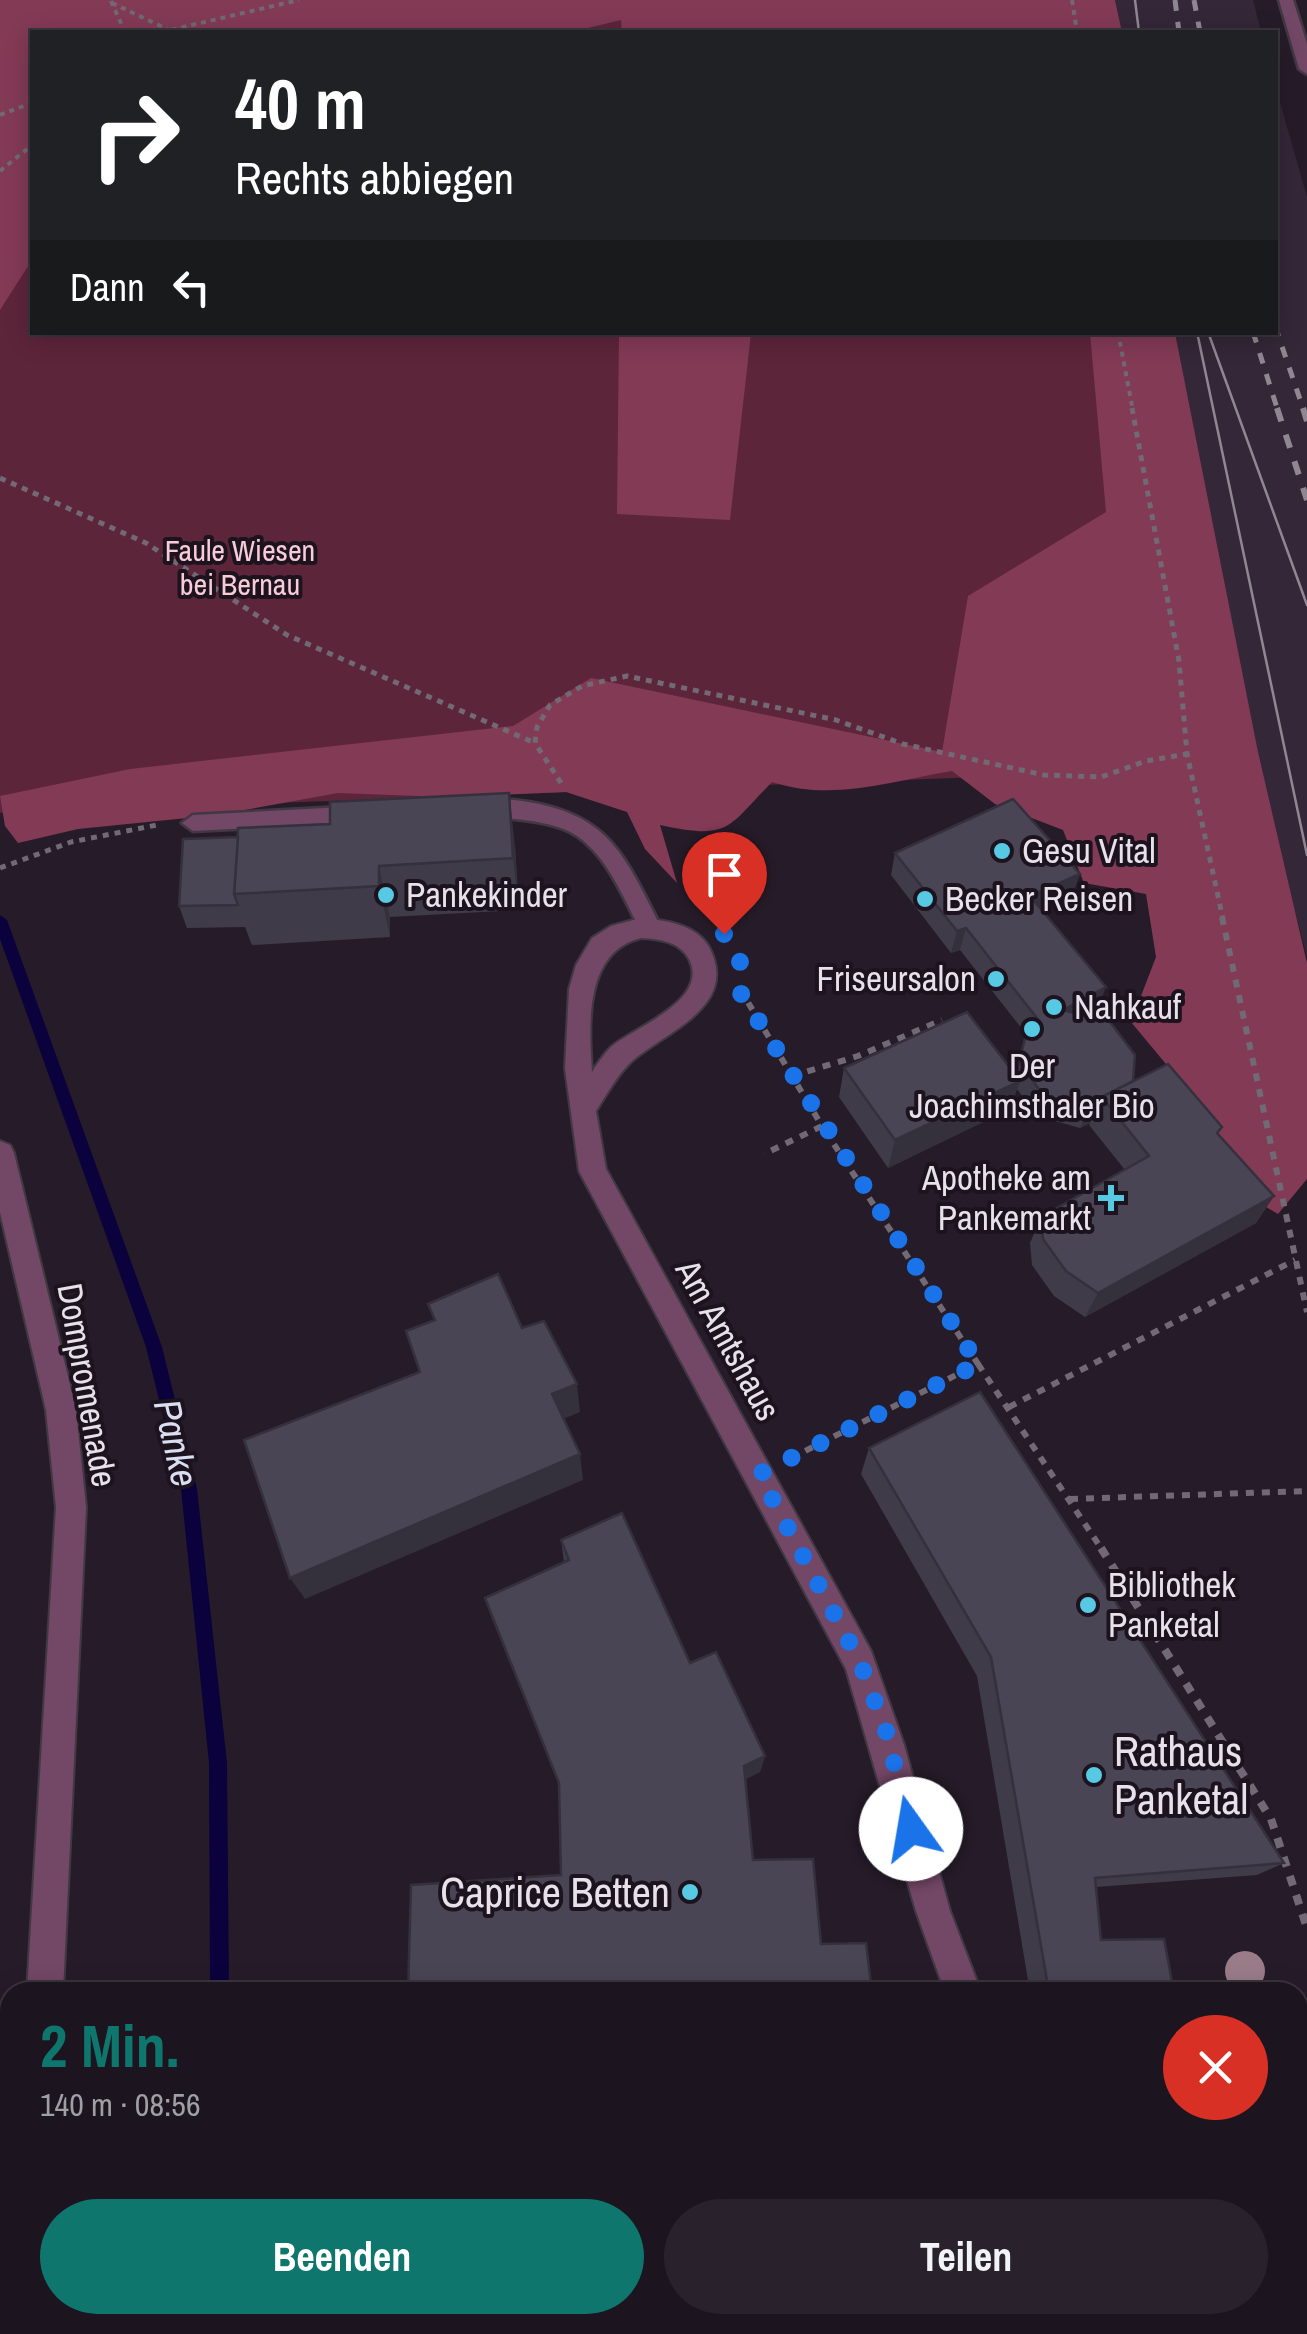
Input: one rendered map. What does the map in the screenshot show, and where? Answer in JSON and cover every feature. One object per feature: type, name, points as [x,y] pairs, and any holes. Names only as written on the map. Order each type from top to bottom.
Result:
[{"type":"street","points":[[581,1112],[619,1057],[694,1004],[704,982],[702,961],[688,939],[662,927],[650,927]]},
{"type":"street","name":"Am Amtshaus","points":[[650,927],[631,928],[605,942],[590,964],[579,1040],[581,1112],[593,1171],[860,1662],[886,1731],[924,1888],[960,1982]]},
{"type":"street","name":"Dompromenade","points":[[0,1153],[8,1214],[61,1410],[71,1506],[46,1982]]},
{"type":"lane","points":[[1286,0],[1307,70]]},
{"type":"lane","points":[[450,810],[528,806],[574,822],[598,836],[616,859],[650,927]]},
{"type":"lane","points":[[192,822],[390,813]]},
{"type":"path","points":[[111,1],[168,29],[300,0]]},
{"type":"path","points":[[1072,0],[1077,30]]},
{"type":"path","points":[[111,1],[124,30]]},
{"type":"path","points":[[0,115],[30,104]]},
{"type":"path","points":[[0,171],[30,147]]},
{"type":"path","points":[[1119,335],[1179,661],[1187,754],[1307,1312]]},
{"type":"path","points":[[0,478],[146,544],[287,635],[535,743],[560,782],[574,822]]},
{"type":"path","points":[[535,743],[537,727],[550,705],[582,686],[627,676],[836,720],[903,744],[1044,774],[1101,777],[1146,760],[1187,754]]},
{"type":"path","points":[[0,868],[137,826],[192,822]]},
{"type":"path","points":[[740,976],[740,992],[822,1126],[1070,1499],[1270,1819],[1307,1928]]},
{"type":"path","points":[[792,1076],[858,1056],[942,1020]]},
{"type":"path","points":[[764,1154],[822,1126]]},
{"type":"path","points":[[1009,1407],[1295,1260]]},
{"type":"path","points":[[759,1474],[978,1364]]},
{"type":"path","points":[[1070,1499],[1307,1491]]},
{"type":"shaded area","points":[[0,0],[1115,0],[1122,30],[622,30],[621,20],[579,30],[30,30],[30,263],[0,310]]},
{"type":"shaded area","points":[[1115,0],[1253,0],[1260,30],[1122,30]]},
{"type":"shaded area","points":[[1278,96],[1307,197],[1307,957],[1248,732],[1175,335],[1278,335]]},
{"type":"shaded area","points":[[619,335],[751,335],[730,520],[617,514]]},
{"type":"shaded area","points":[[1090,335],[1175,335],[1258,752],[1307,963],[1307,1179],[1278,1214],[1241,1192],[1205,1111],[1131,1022],[1156,957],[1146,894],[1084,883],[1063,830],[995,804],[952,771],[840,790],[795,788],[772,782],[725,827],[701,831],[660,825],[677,883],[645,849],[627,812],[566,792],[444,797],[338,793],[217,815],[78,829],[18,843],[5,826],[0,796],[130,769],[513,726],[591,678],[942,752],[968,596],[1106,512]]},
{"type":"green space","name":"Faule Wiesen bei Bernau","points":[[0,0],[1041,30],[30,30],[30,335],[1166,335],[1254,767],[0,813]]},
{"type":"building","points":[[509,793],[513,858],[379,866],[379,886],[234,894],[238,828],[330,824],[330,802]]},
{"type":"building","points":[[1013,799],[1080,874],[1030,896],[1106,987],[1063,1010],[1110,1022],[1135,1055],[1133,1081],[1089,1108],[1044,1096],[1019,1062],[1028,1027],[1040,1022],[966,928],[957,931],[895,853]]},
{"type":"building","points":[[238,837],[234,894],[238,905],[179,906],[183,839]]},
{"type":"building","points":[[967,1012],[1020,1081],[895,1140],[844,1068]]},
{"type":"building","points":[[1168,1064],[1222,1127],[1217,1133],[1274,1196],[1098,1293],[1066,1271],[1043,1239],[1041,1217],[1149,1156],[1102,1097]]},
{"type":"building","points":[[498,1274],[522,1328],[544,1321],[577,1384],[552,1394],[580,1454],[290,1578],[244,1440],[420,1372],[406,1331],[435,1320],[428,1304]]},
{"type":"building","name":"Rathaus Panketal","points":[[980,1392],[1284,1863],[1095,1878],[1101,1940],[1164,1939],[1172,1982],[1047,1982],[991,1657],[869,1448]]},
{"type":"building","points":[[622,1513],[690,1663],[716,1652],[765,1756],[744,1766],[753,1860],[813,1859],[821,1944],[866,1943],[871,1982],[408,1982],[411,1885],[561,1875],[559,1783],[485,1598],[569,1560],[561,1540]]},
{"type":"waterway","name":"Panke","points":[[0,920],[154,1347],[189,1489],[218,1763],[220,1982]]},
{"type":"tram line","points":[[1135,0],[1139,30]]},
{"type":"tram line","points":[[1198,335],[1307,855]]},
{"type":"tram line","points":[[1209,335],[1307,605]]},
{"type":"railway","points":[[1175,0],[1179,30]]},
{"type":"railway","points":[[1194,0],[1200,30]]},
{"type":"railway","points":[[1254,335],[1278,411]]},
{"type":"railway","points":[[1278,335],[1303,409]]},
{"type":"railway","points":[[1277,408],[1307,500]]},
{"type":"railway","points":[[1303,409],[1307,421]]},
{"type":"place","name":"Gesu Vital","points":[[1002,851]]},
{"type":"place","name":"Pankekinder","points":[[386,895]]},
{"type":"place","name":"Becker Reisen","points":[[925,899]]},
{"type":"place","name":"Friseursalon","points":[[996,979]]},
{"type":"place","name":"Nahkauf","points":[[1054,1007]]},
{"type":"place","name":"Der Joachimsthaler Bio","points":[[1032,1029]]},
{"type":"place","name":"Apotheke am Pankemarkt","points":[[1111,1198]]},
{"type":"place","name":"Bibliothek Panketal","points":[[1088,1605]]},
{"type":"place","name":"Rathaus Panketal","points":[[1094,1775]]},
{"type":"place","name":"Caprice Betten","points":[[690,1892]]},
{"type":"route","points":[[724,934],[740,960],[740,992],[822,1126],[978,1364],[759,1474],[860,1662],[886,1731],[911,1829]]}]
